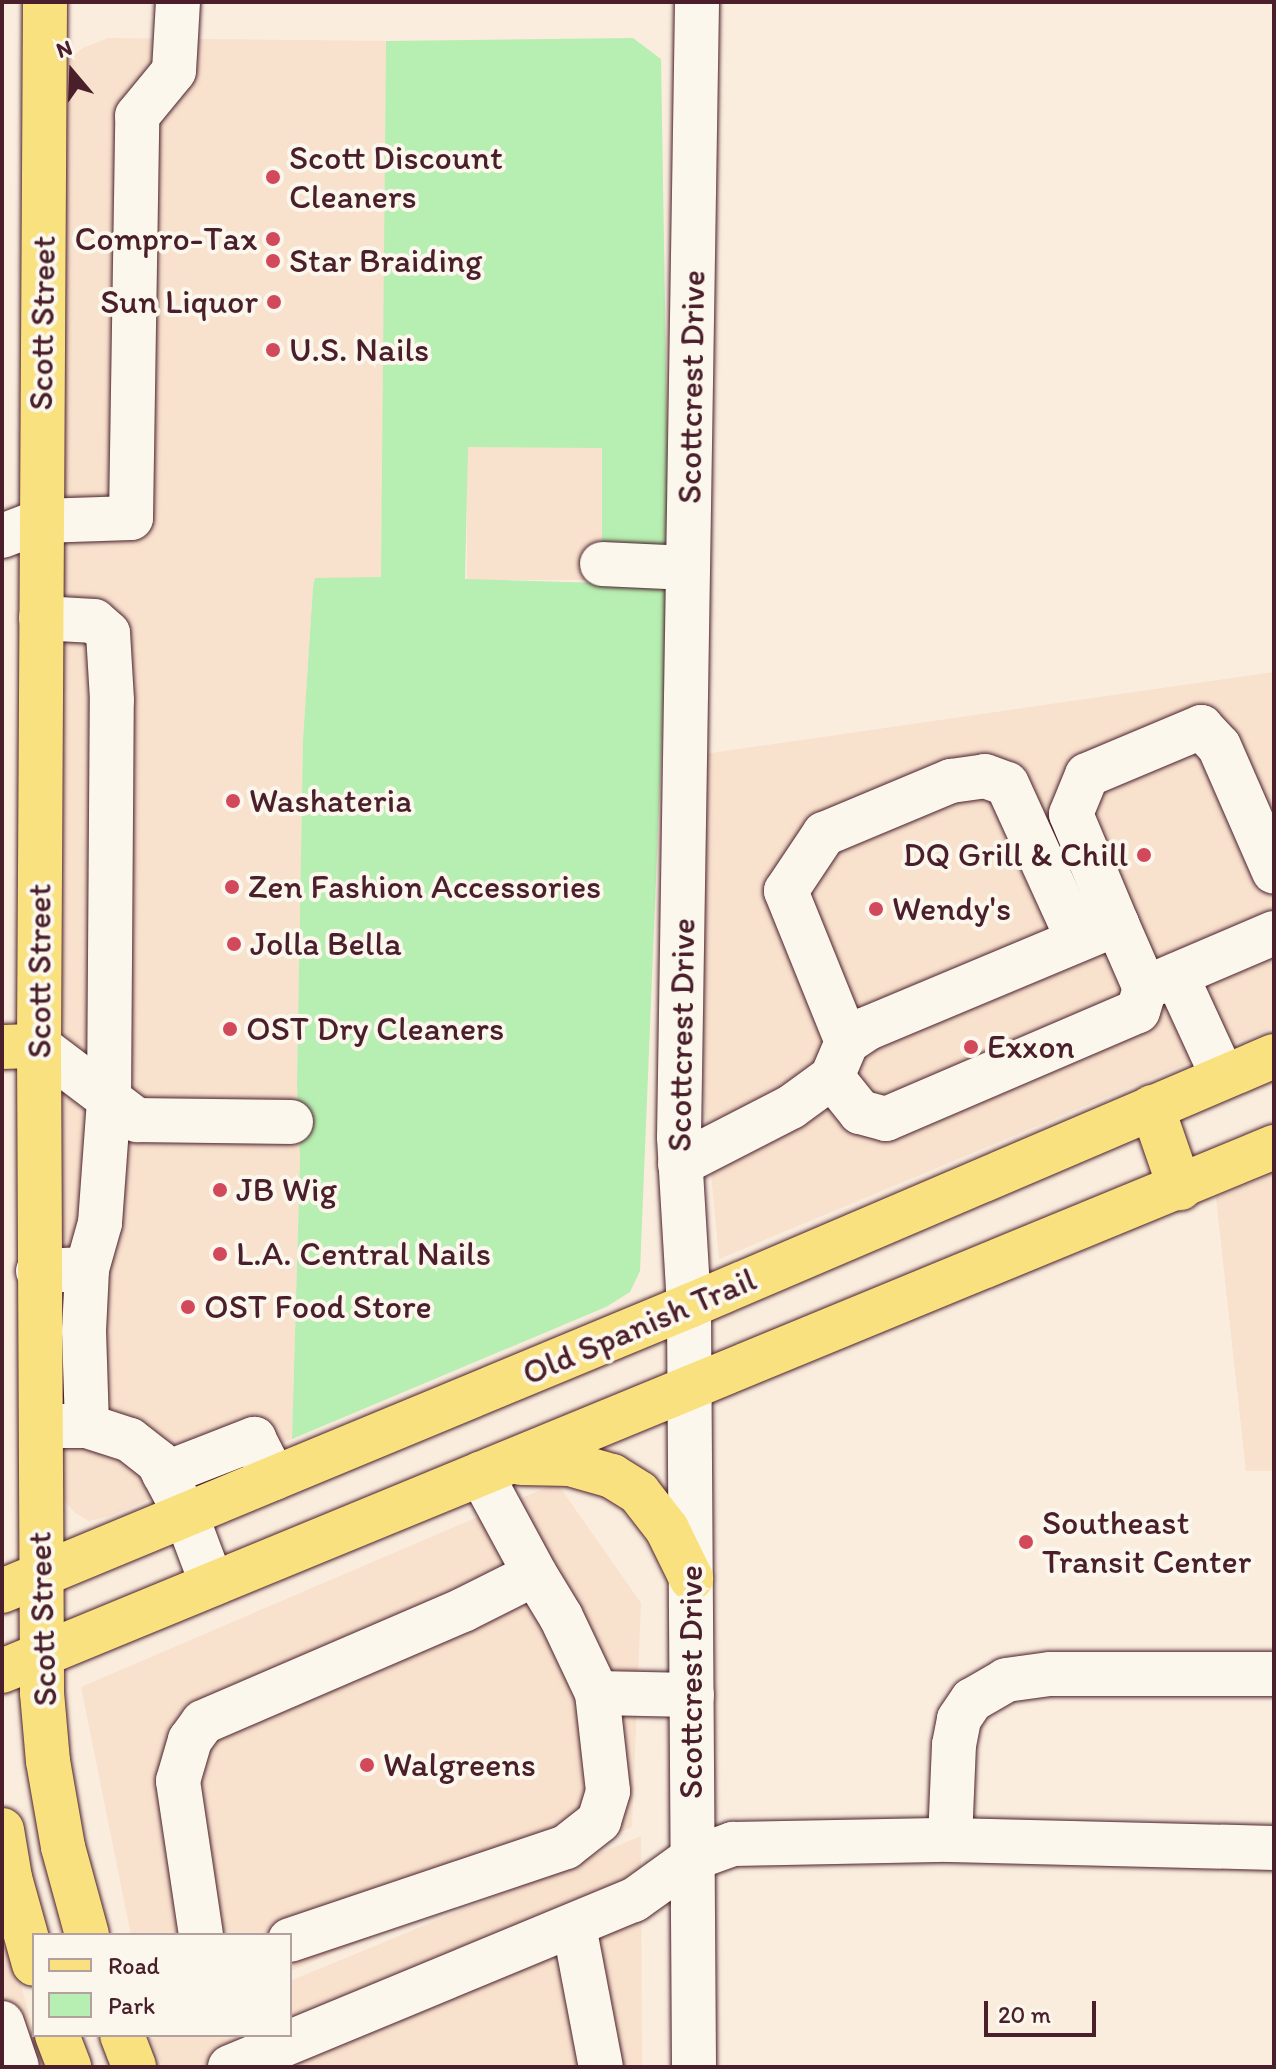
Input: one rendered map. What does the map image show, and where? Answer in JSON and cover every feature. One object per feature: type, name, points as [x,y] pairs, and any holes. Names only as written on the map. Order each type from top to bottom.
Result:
[{"type":"main road","name":"Scott Street","points":[[45,2],[21,528],[41,618],[20,1047],[38,1271],[39,1427],[21,1583],[22,1662],[48,1761],[63,1847],[86,1933]]},
{"type":"main road","name":"Old Spanish Trail","points":[[21,1583],[689,1306],[1274,1056]]},
{"type":"main road","points":[[1152,1107],[1180,1188]]},
{"type":"main road","points":[[22,1662],[1274,1147]]},
{"type":"main road","points":[[494,1468],[570,1464],[612,1476],[639,1493],[667,1529],[691,1578]]},
{"type":"main road","points":[[2,1830],[10,1878],[32,1957]]},
{"type":"main road","points":[[58,2037],[69,2067]]},
{"type":"main road","points":[[123,2037],[134,2067]]},
{"type":"street","points":[[21,528],[131,518],[137,116],[174,71],[178,2]]},
{"type":"street","name":"Scottcrest Drive","points":[[694,2067],[689,1306],[680,1164],[697,2]]},
{"type":"street","points":[[602,564],[688,568]]},
{"type":"street","points":[[41,618],[94,621],[108,633],[112,700],[109,1101],[100,1223],[87,1269],[84,1331],[87,1426]]},
{"type":"street","points":[[1097,932],[1071,814],[1076,795],[1087,775],[1201,727],[1219,746],[1274,872]]},
{"type":"street","points":[[1223,1077],[1160,982],[1097,932],[1007,784],[985,776],[951,781],[824,834],[786,891],[840,1060],[860,1112],[886,1119],[1138,1011],[1160,982],[1274,933]]},
{"type":"street","points":[[680,1164],[791,1107],[840,1060],[866,1029],[1097,932]]},
{"type":"street","points":[[20,1047],[137,1120],[291,1122]]},
{"type":"street","points":[[38,1271],[87,1269]]},
{"type":"street","points":[[39,1427],[87,1426],[130,1440],[158,1462],[186,1515],[212,1584]]},
{"type":"street","points":[[164,1474],[254,1439],[274,1478]]},
{"type":"street","points":[[292,1939],[566,1847],[599,1821],[608,1791],[597,1693],[561,1617],[535,1574],[494,1468]]},
{"type":"street","points":[[201,1933],[178,1781],[190,1740],[203,1722],[463,1610],[535,1574]]},
{"type":"street","points":[[950,1840],[954,1745],[959,1719],[972,1700],[1006,1680],[1050,1674],[1274,1674]]},
{"type":"street","points":[[597,1693],[692,1695]]},
{"type":"street","points":[[220,2037],[228,2067],[634,1900],[691,1859],[733,1844],[950,1840],[1274,1848]]},
{"type":"street","points":[[574,1926],[601,2067]]},
{"type":"street","points":[[2,2023],[17,2067]]},
{"type":"shaded area","points":[[108,38],[386,41],[383,437],[381,578],[315,578],[313,587],[303,740],[297,1084],[300,1159],[292,1439],[110,1516],[89,1521],[75,1513],[65,1501],[57,1440],[62,1152],[64,63],[83,48]]},
{"type":"shaded area","points":[[467,447],[603,447],[603,580],[467,580]]},
{"type":"shaded area","points":[[1274,672],[1274,1027],[719,1259],[703,1086],[704,754]]},
{"type":"shaded area","points":[[1274,1173],[1274,1471],[1246,1471],[1216,1198]]},
{"type":"shaded area","points":[[557,1483],[641,1603],[632,1827],[292,1970],[292,1933],[131,1933],[81,1687]]},
{"type":"shaded area","points":[[641,1836],[642,2067],[163,2067],[151,2039],[156,2037],[292,2037],[292,1980]]},
{"type":"shaded area","points":[[2,1911],[32,2037],[39,2037],[49,2067],[2,2067]]},
{"type":"green space","points":[[633,38],[661,59],[669,551],[602,548],[602,448],[468,447],[465,579],[668,585],[640,1271],[630,1292],[606,1307],[292,1439],[300,1159],[297,1084],[303,740],[313,587],[315,578],[381,577],[386,41]]},
{"type":"place","name":"Scott Discount Cleaners","points":[[273,177]]},
{"type":"place","name":"Compro-Tax","points":[[273,239]]},
{"type":"place","name":"Star Braiding","points":[[273,261]]},
{"type":"place","name":"Sun Liquor","points":[[274,302]]},
{"type":"place","name":"U.S. Nails","points":[[273,350]]},
{"type":"place","name":"Washateria","points":[[233,801]]},
{"type":"place","name":"DQ Grill & Chill","points":[[1144,855]]},
{"type":"place","name":"Zen Fashion Accessories","points":[[232,887]]},
{"type":"place","name":"Wendy's","points":[[876,909]]},
{"type":"place","name":"Jolla Bella","points":[[234,944]]},
{"type":"place","name":"OST Dry Cleaners","points":[[230,1029]]},
{"type":"place","name":"Exxon","points":[[971,1047]]},
{"type":"place","name":"JB Wig","points":[[220,1190]]},
{"type":"place","name":"L.A. Central Nails","points":[[220,1254]]},
{"type":"place","name":"OST Food Store","points":[[188,1307]]},
{"type":"place","name":"Southeast Transit Center","points":[[1026,1542]]},
{"type":"place","name":"Walgreens","points":[[367,1765]]}]
